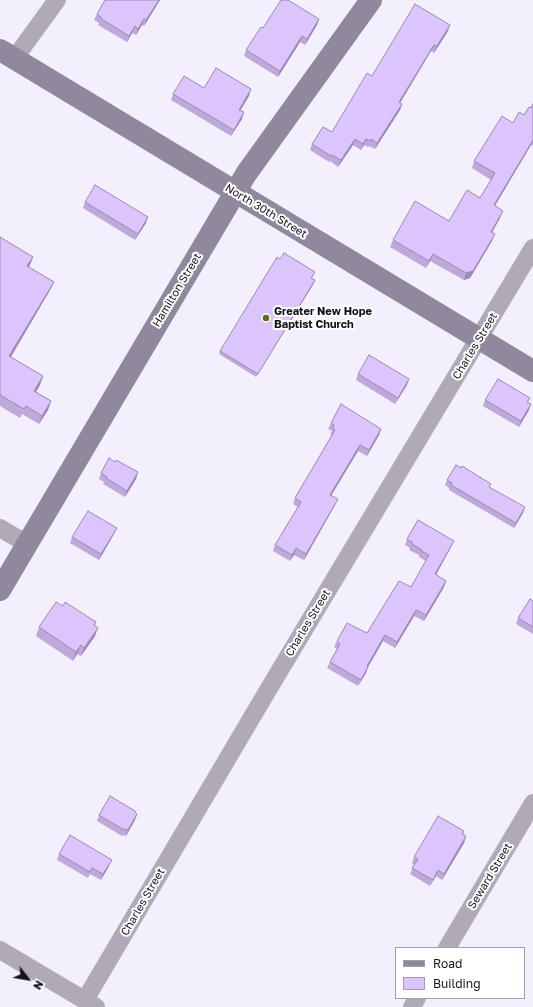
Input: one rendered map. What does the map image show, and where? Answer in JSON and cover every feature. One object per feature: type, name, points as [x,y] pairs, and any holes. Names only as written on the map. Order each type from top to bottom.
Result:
[{"type":"main road","name":"Hamilton Street","points":[[0,590],[235,192],[259,154],[371,0]]},
{"type":"main road","name":"North 30th Street","points":[[7,55],[533,371]]},
{"type":"street","points":[[7,55],[57,0]]},
{"type":"street","name":"Charles Street","points":[[90,1004],[264,697],[533,248]]},
{"type":"street","points":[[0,528],[27,544]]},
{"type":"street","name":"Seward Street","points":[[448,947],[533,803]]},
{"type":"street","points":[[0,950],[90,1004]]},
{"type":"building","points":[[105,0],[159,0],[146,20],[144,19],[138,29],[135,26],[129,36],[100,18],[101,17],[97,14]]},
{"type":"building","points":[[281,0],[288,0],[319,19],[307,39],[302,36],[280,71],[246,50],[261,27],[263,28]]},
{"type":"building","points":[[415,4],[450,25],[437,46],[434,45],[399,102],[402,104],[377,143],[371,139],[370,141],[366,139],[363,144],[355,139],[341,160],[332,155],[331,156],[312,144],[323,127],[332,132],[367,73],[372,76]]},
{"type":"building","points":[[216,68],[251,89],[239,110],[244,112],[234,130],[173,94],[184,76],[204,88]]},
{"type":"building","points":[[533,104],[533,140],[494,205],[503,211],[491,232],[495,234],[473,271],[466,273],[433,254],[429,261],[393,240],[415,201],[449,221],[467,190],[480,198],[495,173],[474,161],[502,116],[513,123],[519,112],[524,115]]},
{"type":"building","points":[[95,185],[148,217],[138,234],[85,202]]},
{"type":"building","points":[[0,237],[33,257],[27,266],[54,282],[9,356],[43,376],[34,391],[51,401],[42,416],[26,406],[24,409],[0,395]]},
{"type":"building","name":"Greater New Hope Baptist Church","points":[[284,253],[315,272],[311,278],[315,280],[258,374],[220,351],[277,257],[280,259]]},
{"type":"building","points":[[369,355],[409,379],[398,398],[358,374]]},
{"type":"building","points":[[498,379],[530,398],[527,402],[531,404],[521,421],[485,400]]},
{"type":"building","points":[[341,404],[381,429],[369,450],[360,445],[330,495],[338,499],[306,554],[296,548],[292,555],[275,545],[301,502],[295,498],[335,430],[333,428],[334,425],[331,423]]},
{"type":"building","points":[[109,458],[115,462],[116,460],[138,472],[127,491],[106,478],[107,477],[101,473]]},
{"type":"building","points":[[456,465],[461,468],[462,466],[491,484],[489,487],[525,507],[516,523],[451,485],[452,483],[447,480]]},
{"type":"building","points":[[88,511],[117,528],[101,554],[72,537]]},
{"type":"building","points":[[418,520],[454,541],[435,574],[446,581],[426,615],[416,610],[397,642],[385,635],[367,666],[368,667],[361,680],[330,662],[340,644],[337,641],[347,623],[367,633],[399,581],[411,587],[429,555],[421,551],[422,550],[407,539]]},
{"type":"building","points":[[530,599],[533,601],[533,627],[518,618]]},
{"type":"building","points":[[56,602],[63,606],[65,602],[96,622],[94,625],[98,628],[84,648],[81,645],[76,652],[39,627]]},
{"type":"building","points":[[110,796],[135,811],[137,814],[128,830],[124,830],[99,815]]},
{"type":"building","points":[[438,816],[464,831],[462,834],[466,836],[444,874],[438,870],[433,880],[412,868],[418,859],[414,857]]},
{"type":"building","points":[[70,835],[112,860],[103,874],[92,868],[90,872],[59,854]]},
{"type":"place","name":"Greater New Hope Baptist Church","points":[[266,318]]}]
